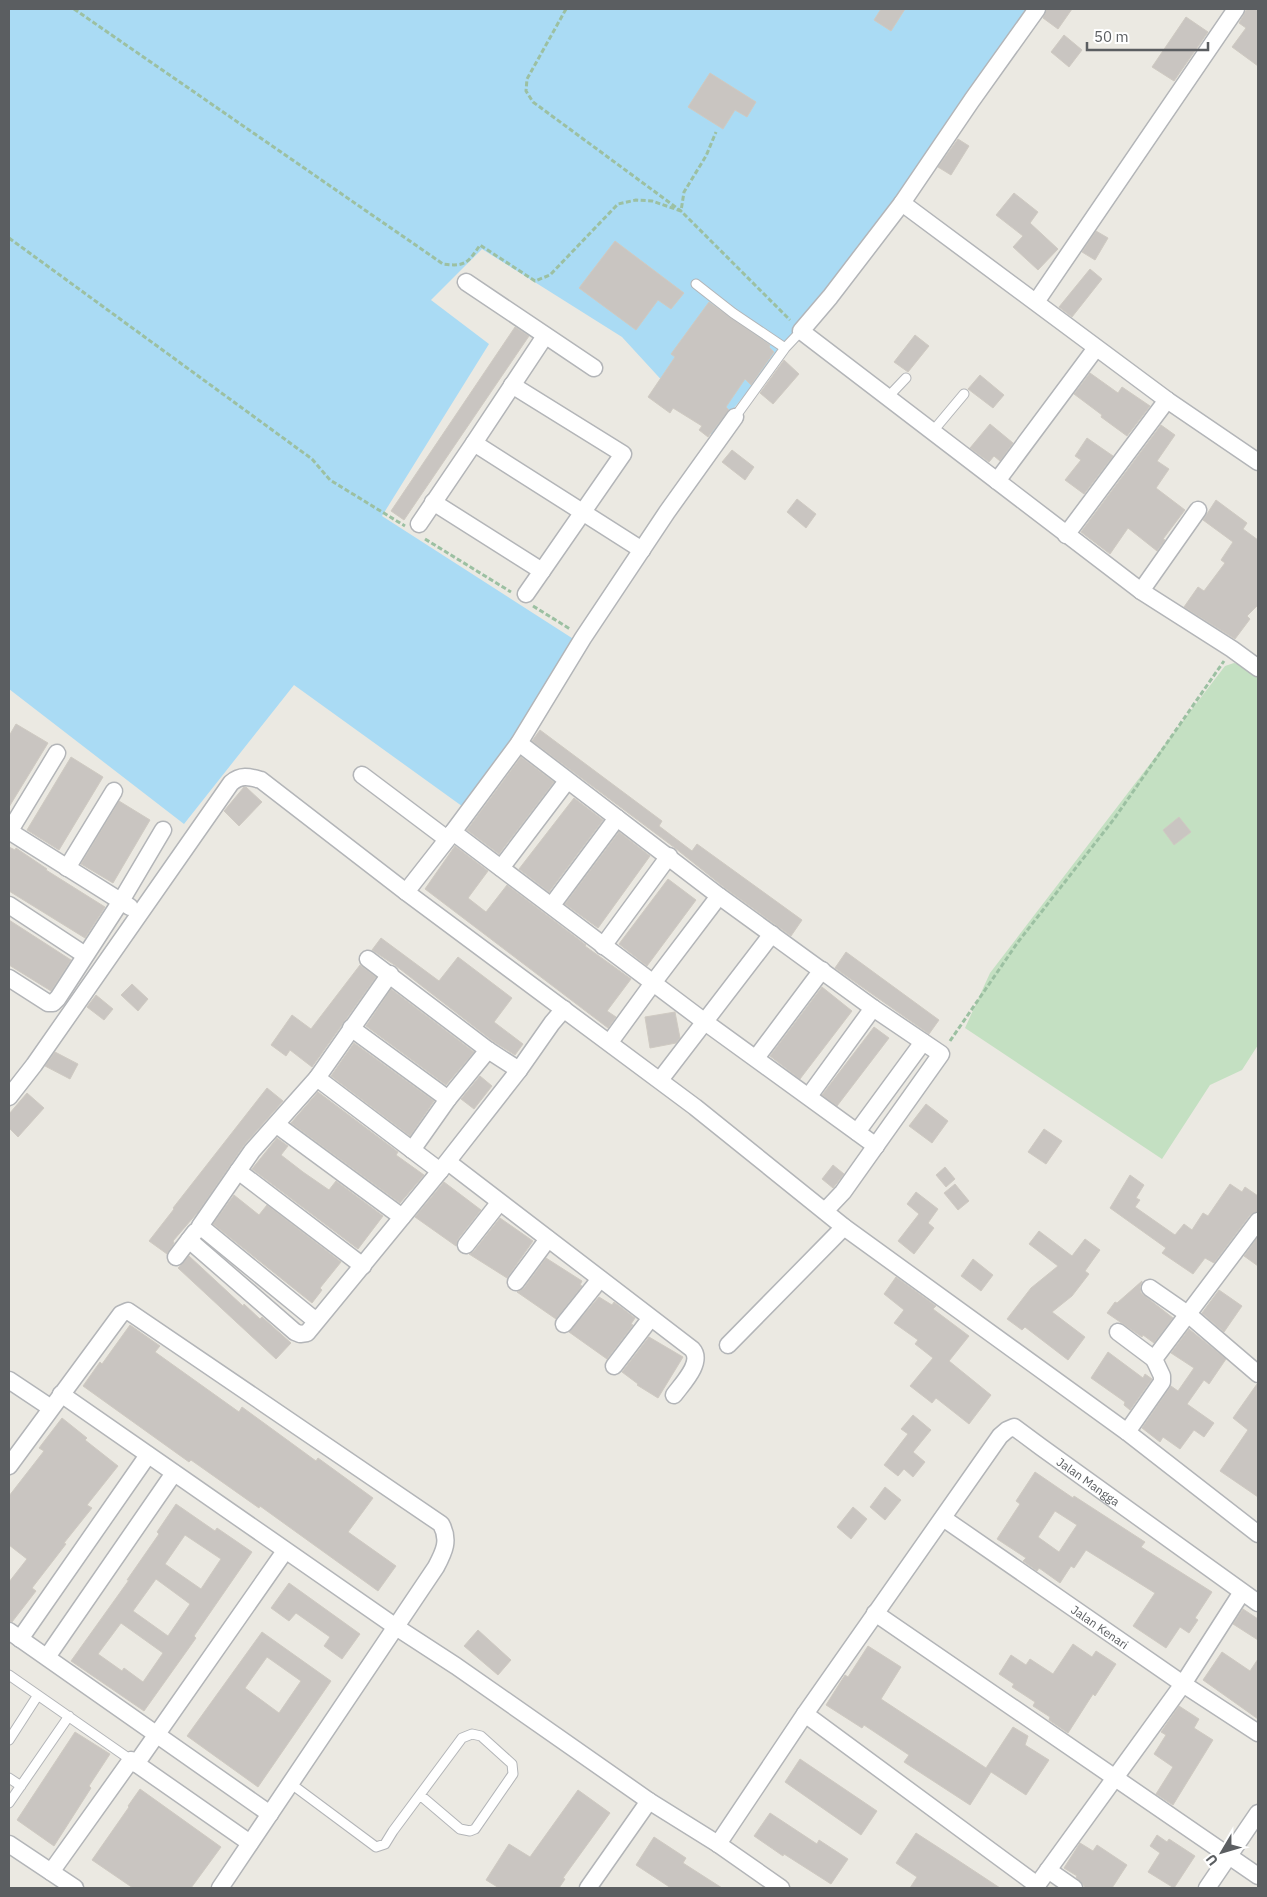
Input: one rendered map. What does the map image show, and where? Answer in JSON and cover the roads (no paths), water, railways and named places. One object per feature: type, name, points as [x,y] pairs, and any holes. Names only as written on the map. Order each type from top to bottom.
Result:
[{"type":"street","points":[[1037,9],[972,100],[902,204],[830,297],[801,331],[1066,535],[1141,590],[1258,668]]},
{"type":"street","points":[[1036,302],[1236,9]]},
{"type":"street","points":[[902,204],[1167,400],[1258,462]]},
{"type":"street","points":[[466,282],[594,368]]},
{"type":"street","points":[[415,529],[545,336]]},
{"type":"street","points":[[997,481],[1096,348]]},
{"type":"street","points":[[512,385],[623,454],[524,598]]},
{"type":"street","points":[[1066,535],[1167,400]]},
{"type":"street","points":[[406,892],[519,743],[583,638],[667,512],[735,417]]},
{"type":"street","points":[[474,443],[642,550]]},
{"type":"street","points":[[434,502],[542,571]]},
{"type":"street","points":[[1141,590],[1198,510]]},
{"type":"street","points":[[519,743],[719,896],[873,1008],[941,1054],[844,1192],[825,1211]]},
{"type":"street","points":[[57,753],[9,832],[140,914]]},
{"type":"street","points":[[362,775],[450,836],[501,868],[705,1022],[876,1146]]},
{"type":"street","points":[[9,1098],[231,783],[240,777],[246,776],[261,780],[406,892],[660,1080],[844,1227],[1127,1432],[1258,1534]]},
{"type":"street","points":[[501,868],[568,781]]},
{"type":"street","points":[[67,868],[114,791]]},
{"type":"street","points":[[552,905],[617,818]]},
{"type":"street","points":[[9,978],[48,1003],[54,1004],[164,830]]},
{"type":"street","points":[[603,946],[669,856]]},
{"type":"street","points":[[610,1042],[719,896]]},
{"type":"street","points":[[9,905],[85,955]]},
{"type":"street","points":[[660,1080],[772,934]]},
{"type":"street","points":[[368,959],[488,1050],[519,1070]]},
{"type":"street","points":[[756,1058],[822,970]]},
{"type":"street","points":[[176,1257],[252,1151],[277,1125],[316,1078],[390,974]]},
{"type":"street","points":[[809,1096],[873,1008]]},
{"type":"street","points":[[189,1240],[295,1332],[300,1334],[307,1333],[444,1166],[519,1070],[552,1023],[564,1010]]},
{"type":"street","points":[[352,1028],[448,1099]]},
{"type":"street","points":[[857,1132],[923,1042]]},
{"type":"street","points":[[412,1150],[448,1099],[488,1050]]},
{"type":"street","points":[[316,1078],[412,1150],[444,1166],[499,1203],[695,1353],[696,1362],[674,1395]]},
{"type":"street","points":[[277,1125],[402,1217]]},
{"type":"street","points":[[238,1171],[363,1266]]},
{"type":"street","points":[[466,1245],[499,1203]]},
{"type":"street","points":[[1154,1359],[1258,1221]]},
{"type":"street","points":[[200,1226],[310,1316],[317,1319]]},
{"type":"street","points":[[728,1345],[844,1227]]},
{"type":"street","points":[[516,1282],[548,1239]]},
{"type":"street","points":[[564,1324],[600,1279]]},
{"type":"street","points":[[1150,1288],[1189,1315],[1258,1374]]},
{"type":"street","points":[[9,1466],[121,1314],[129,1311],[400,1498],[441,1524],[447,1538],[443,1555],[220,1888]]},
{"type":"street","points":[[614,1366],[650,1319]]},
{"type":"street","points":[[1118,1332],[1154,1359],[1162,1376],[1162,1382],[1127,1432]]},
{"type":"street","points":[[9,1380],[51,1408]]},
{"type":"street","points":[[61,1394],[649,1801],[718,1844],[782,1888]]},
{"type":"street","name":"Jalan Mangga","points":[[943,1518],[1000,1436],[1014,1428],[1258,1603]]},
{"type":"street","points":[[148,1455],[14,1635],[270,1814]]},
{"type":"street","points":[[47,1657],[174,1473]]},
{"type":"street","points":[[718,1844],[805,1714],[943,1518]]},
{"type":"street","name":"Jalan Kenari","points":[[943,1518],[1183,1684],[1258,1733]]},
{"type":"street","points":[[51,1872],[134,1762],[157,1735],[285,1550]]},
{"type":"street","points":[[805,1714],[1036,1887],[1183,1684],[1242,1592]]},
{"type":"street","points":[[875,1613],[1114,1779],[1258,1876]]},
{"type":"street","points":[[134,1762],[250,1843]]},
{"type":"street","points":[[588,1888],[649,1801]]},
{"type":"street","points":[[1207,1888],[1258,1814]]},
{"type":"street","points":[[9,1844],[75,1888]]},
{"type":"street","points":[[1048,1870],[1074,1888]]},
{"type":"lane","points":[[696,284],[733,313],[786,348]]},
{"type":"lane","points":[[735,417],[786,348],[801,331]]},
{"type":"lane","points":[[887,398],[906,378]]},
{"type":"lane","points":[[933,431],[964,394]]},
{"type":"lane","points":[[9,1675],[134,1762]]},
{"type":"lane","points":[[9,1740],[38,1695]]},
{"type":"lane","points":[[9,1803],[69,1716]]},
{"type":"lane","points":[[290,1783],[376,1847],[385,1844],[420,1795],[462,1738],[472,1734],[481,1736],[512,1764],[513,1774],[476,1829],[470,1831],[460,1829],[420,1795]]},
{"type":"lane","points":[[9,1778],[21,1786]]},
{"type":"water","points":[[9,9],[1033,9],[891,209],[801,326],[712,435],[622,337],[482,249],[431,300],[489,344],[382,516],[575,640],[522,730],[466,809],[294,685],[184,824],[9,689]]}]
